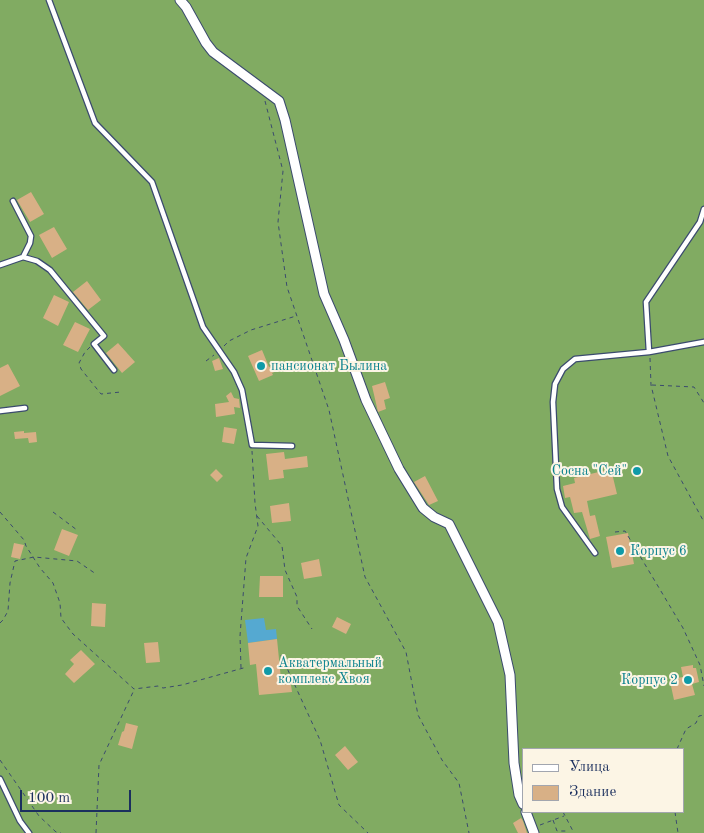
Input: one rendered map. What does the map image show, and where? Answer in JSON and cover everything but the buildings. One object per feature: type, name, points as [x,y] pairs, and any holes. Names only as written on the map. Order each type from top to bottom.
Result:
[{"type":"street","points":[[180,0],[213,52],[279,101],[285,120],[324,294],[344,340],[366,400],[399,469],[422,508],[448,524],[498,622],[510,675],[514,763],[519,795],[522,802]]},
{"type":"street","points":[[526,813],[533,831]]},
{"type":"lane","points":[[49,0],[94,123],[152,182],[203,327],[234,372],[242,390],[252,445],[292,446]]},
{"type":"lane","points":[[13,201],[31,236],[30,243],[23,257]]},
{"type":"lane","points":[[649,352],[646,302],[700,222],[704,209]]},
{"type":"lane","points":[[0,265],[23,257],[37,261],[50,270],[104,336],[94,344],[114,370]]},
{"type":"lane","points":[[595,553],[562,506],[557,489],[553,402],[555,384],[563,369],[575,359],[649,352],[704,342]]},
{"type":"lane","points":[[0,411],[25,408]]},
{"type":"lane","points":[[0,779],[20,820],[29,833]]},
{"type":"path","points":[[261,88],[283,171],[278,222],[287,287],[329,410],[365,577],[406,652],[418,715],[442,760],[459,783],[469,833]]},
{"type":"path","points":[[206,361],[229,341],[251,330],[296,315]]},
{"type":"path","points":[[94,344],[85,352],[80,363],[81,369],[102,394],[121,392]]},
{"type":"path","points":[[649,352],[651,385],[668,456],[704,522]]},
{"type":"path","points":[[651,385],[694,387],[704,403]]},
{"type":"path","points":[[241,668],[240,636],[246,558],[258,526],[252,445]]},
{"type":"path","points":[[0,512],[24,540],[40,568],[54,583],[60,603],[61,618],[73,634],[134,689],[182,685],[247,667]]},
{"type":"path","points":[[53,512],[77,530]]},
{"type":"path","points":[[257,516],[282,546],[285,570],[297,597],[296,606],[312,629]]},
{"type":"path","points":[[615,532],[625,531],[683,628],[700,665],[704,686]]},
{"type":"path","points":[[0,623],[8,611],[10,583],[15,560],[34,557],[77,561],[96,574]]},
{"type":"path","points":[[281,655],[320,740],[339,805],[368,833]]},
{"type":"path","points":[[96,833],[99,765],[134,689]]},
{"type":"path","points":[[677,748],[686,729],[696,723],[699,716],[704,715]]},
{"type":"path","points":[[0,760],[39,816],[56,832],[61,833]]},
{"type":"path","points":[[563,813],[574,833]]},
{"type":"path","points":[[675,813],[678,833]]},
{"type":"path","points":[[533,831],[564,816]]},
{"type":"path","points":[[553,820],[557,831],[566,831],[568,833]]},
{"type":"green space","points":[[0,0],[704,0],[704,833],[0,833]]},
{"type":"water","points":[[264,618],[266,630],[276,629],[277,639],[248,643],[245,620]]},
{"type":"place","name":"пансионат Былина","points":[[261,366]]},
{"type":"place","name":"Сосна \"Сей\"","points":[[637,471]]},
{"type":"place","name":"Корпус 6","points":[[620,551]]},
{"type":"place","name":"Акватермальный комплекс Хвоя","points":[[268,671]]},
{"type":"place","name":"Корпус 2","points":[[688,680]]}]
